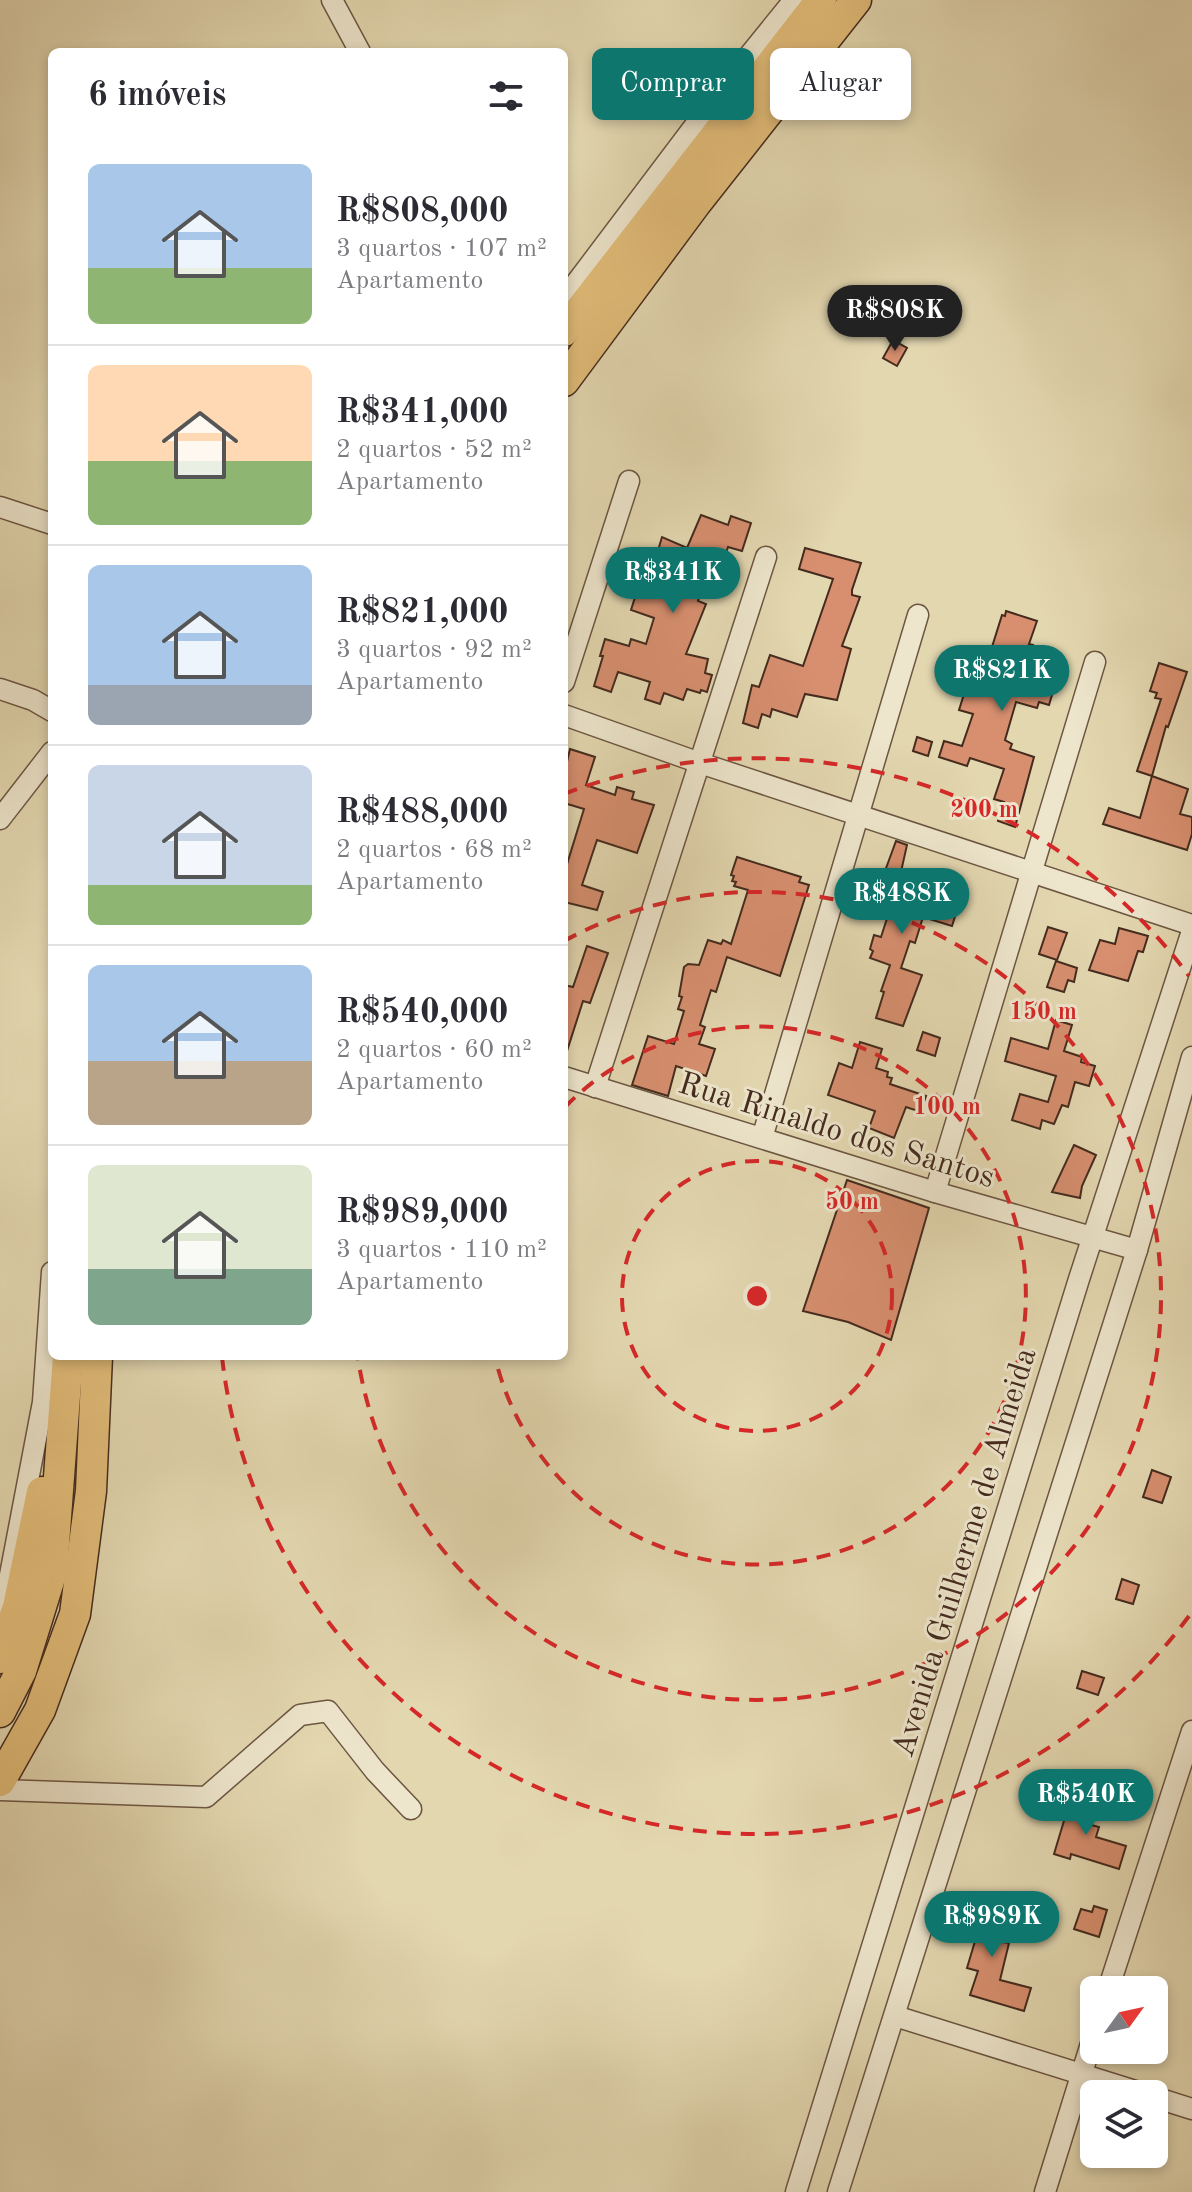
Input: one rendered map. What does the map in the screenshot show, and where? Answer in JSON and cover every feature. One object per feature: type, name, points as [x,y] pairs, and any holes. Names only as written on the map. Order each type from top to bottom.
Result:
[{"type":"highway","points":[[568,326],[821,0]]},
{"type":"highway","points":[[568,376],[696,203],[856,0]]},
{"type":"highway","points":[[0,1781],[40,1710],[75,1614],[91,1491],[97,1360]]},
{"type":"highway","points":[[0,1658],[18,1607],[67,1362]]},
{"type":"highway","points":[[0,1712],[21,1671],[52,1571],[67,1362]]},
{"type":"street","points":[[332,0],[358,48]]},
{"type":"street","points":[[568,294],[730,79],[794,0]]},
{"type":"street","points":[[568,670],[629,481]]},
{"type":"street","points":[[0,507],[48,523]]},
{"type":"street","points":[[595,1087],[766,557]]},
{"type":"street","points":[[762,1138],[918,615]]},
{"type":"street","points":[[935,1192],[1095,662]]},
{"type":"street","points":[[0,689],[48,709]]},
{"type":"street","points":[[568,716],[1192,925]]},
{"type":"street","points":[[0,819],[48,757]]},
{"type":"street","name":"Avenida Guilherme de Almeida","points":[[796,2192],[1192,931]]},
{"type":"street","points":[[838,2192],[1137,1250],[1188,1083],[1192,1057]]},
{"type":"street","points":[[1148,1070],[1188,1083]]},
{"type":"street","name":"Rua Rinaldo dos Santos","points":[[568,1078],[935,1192],[1137,1250]]},
{"type":"street","points":[[0,1612],[6,1596],[43,1402],[48,1330]]},
{"type":"street","points":[[0,1790],[206,1797],[300,1715],[328,1711],[375,1771],[411,1809]]},
{"type":"street","points":[[1113,1976],[1192,1731]]},
{"type":"street","points":[[895,2016],[1100,2080]]},
{"type":"street","points":[[1045,2192],[1084,2064]]},
{"type":"street","points":[[1168,2101],[1192,2109]]},
{"type":"building","points":[[893,340],[907,348],[897,366],[883,358]]},
{"type":"building","points":[[701,515],[728,525],[731,516],[751,523],[742,551],[728,547],[725,556],[714,556],[698,601],[706,604],[686,654],[708,659],[705,673],[712,675],[707,692],[687,689],[683,700],[664,693],[660,704],[645,699],[650,682],[618,672],[611,692],[594,686],[605,639],[629,646],[631,639],[646,644],[654,618],[631,610],[639,585],[647,587],[662,537],[687,548]]},
{"type":"building","points":[[805,548],[861,563],[852,590],[852,595],[860,597],[842,646],[851,649],[837,700],[805,694],[797,717],[772,709],[770,717],[762,714],[758,728],[743,723],[752,685],[759,687],[770,655],[803,666],[833,579],[799,569]]},
{"type":"building","points":[[1006,611],[1037,621],[1029,644],[1033,645],[1025,671],[1031,673],[1028,680],[1054,688],[1049,705],[1039,702],[1037,708],[1016,702],[1005,740],[1012,744],[1010,749],[1034,757],[1015,827],[998,821],[1004,802],[994,799],[1004,769],[970,758],[967,766],[939,757],[944,741],[962,746],[973,714],[959,710],[965,691],[974,693],[977,681],[981,682],[1002,615],[1005,616]]},
{"type":"building","points":[[1159,663],[1187,672],[1166,726],[1152,776],[1137,771],[1161,699],[1155,698],[1157,693],[1150,691]]},
{"type":"building","points":[[917,737],[932,742],[928,756],[913,751]]},
{"type":"building","points":[[570,749],[595,757],[586,785],[615,795],[617,787],[634,792],[632,799],[654,805],[637,853],[597,840],[582,885],[603,892],[597,910],[568,903],[568,861],[584,809],[568,804]]},
{"type":"building","points":[[1152,776],[1188,789],[1180,814],[1192,817],[1192,834],[1187,850],[1103,824],[1109,808],[1140,818]]},
{"type":"building","points":[[896,841],[907,845],[898,885],[958,907],[952,926],[923,917],[915,943],[910,941],[901,968],[922,975],[903,1026],[876,1018],[890,965],[870,958],[874,935],[881,937],[891,906],[874,901]]},
{"type":"building","points":[[737,857],[801,877],[799,882],[809,885],[780,976],[727,957],[716,992],[711,990],[700,1025],[705,1027],[699,1044],[715,1049],[706,1076],[676,1066],[668,1096],[632,1085],[648,1036],[674,1044],[684,1011],[678,1009],[684,967],[688,964],[699,965],[708,940],[721,944],[723,940],[731,944],[748,890],[734,886],[736,882],[732,881]]},
{"type":"building","points":[[1048,927],[1067,933],[1057,960],[1039,954]]},
{"type":"building","points":[[1119,928],[1148,936],[1143,952],[1138,951],[1128,981],[1089,970],[1100,940],[1115,944]]},
{"type":"building","points":[[587,946],[608,953],[590,1003],[583,1001],[568,1048],[568,986],[573,987]]},
{"type":"building","points":[[1056,961],[1077,968],[1074,982],[1068,980],[1064,992],[1047,987]]},
{"type":"building","points":[[1056,1020],[1072,1025],[1064,1051],[1082,1057],[1081,1062],[1095,1066],[1089,1086],[1075,1082],[1068,1107],[1062,1105],[1054,1124],[1042,1120],[1040,1129],[1012,1120],[1020,1094],[1048,1102],[1056,1076],[1005,1061],[1011,1038],[1048,1049]]},
{"type":"building","points":[[923,1032],[940,1038],[935,1056],[917,1050]]},
{"type":"building","points":[[860,1042],[882,1049],[876,1068],[888,1072],[887,1077],[892,1078],[890,1084],[926,1096],[921,1112],[906,1107],[894,1138],[869,1128],[875,1111],[828,1095],[839,1063],[852,1068]]},
{"type":"building","points":[[1074,1145],[1096,1155],[1080,1198],[1052,1192]]},
{"type":"building","points":[[847,1180],[929,1208],[891,1340],[848,1322],[803,1311]]},
{"type":"building","points":[[1152,1470],[1171,1477],[1162,1503],[1143,1497]]},
{"type":"building","points":[[1122,1579],[1139,1585],[1133,1604],[1116,1599]]},
{"type":"building","points":[[1082,1671],[1104,1678],[1098,1695],[1077,1688]]},
{"type":"building","points":[[1072,1794],[1094,1801],[1087,1824],[1099,1827],[1096,1837],[1126,1846],[1119,1869],[1071,1854],[1070,1859],[1054,1854]]},
{"type":"building","points":[[968,1897],[1005,1909],[995,1941],[1009,1943],[1000,1980],[1031,1988],[1024,2011],[970,1995],[978,1971],[967,1968],[981,1921],[962,1915]]},
{"type":"building","points":[[1094,1906],[1107,1910],[1099,1937],[1074,1929],[1081,1909],[1092,1912]]}]
